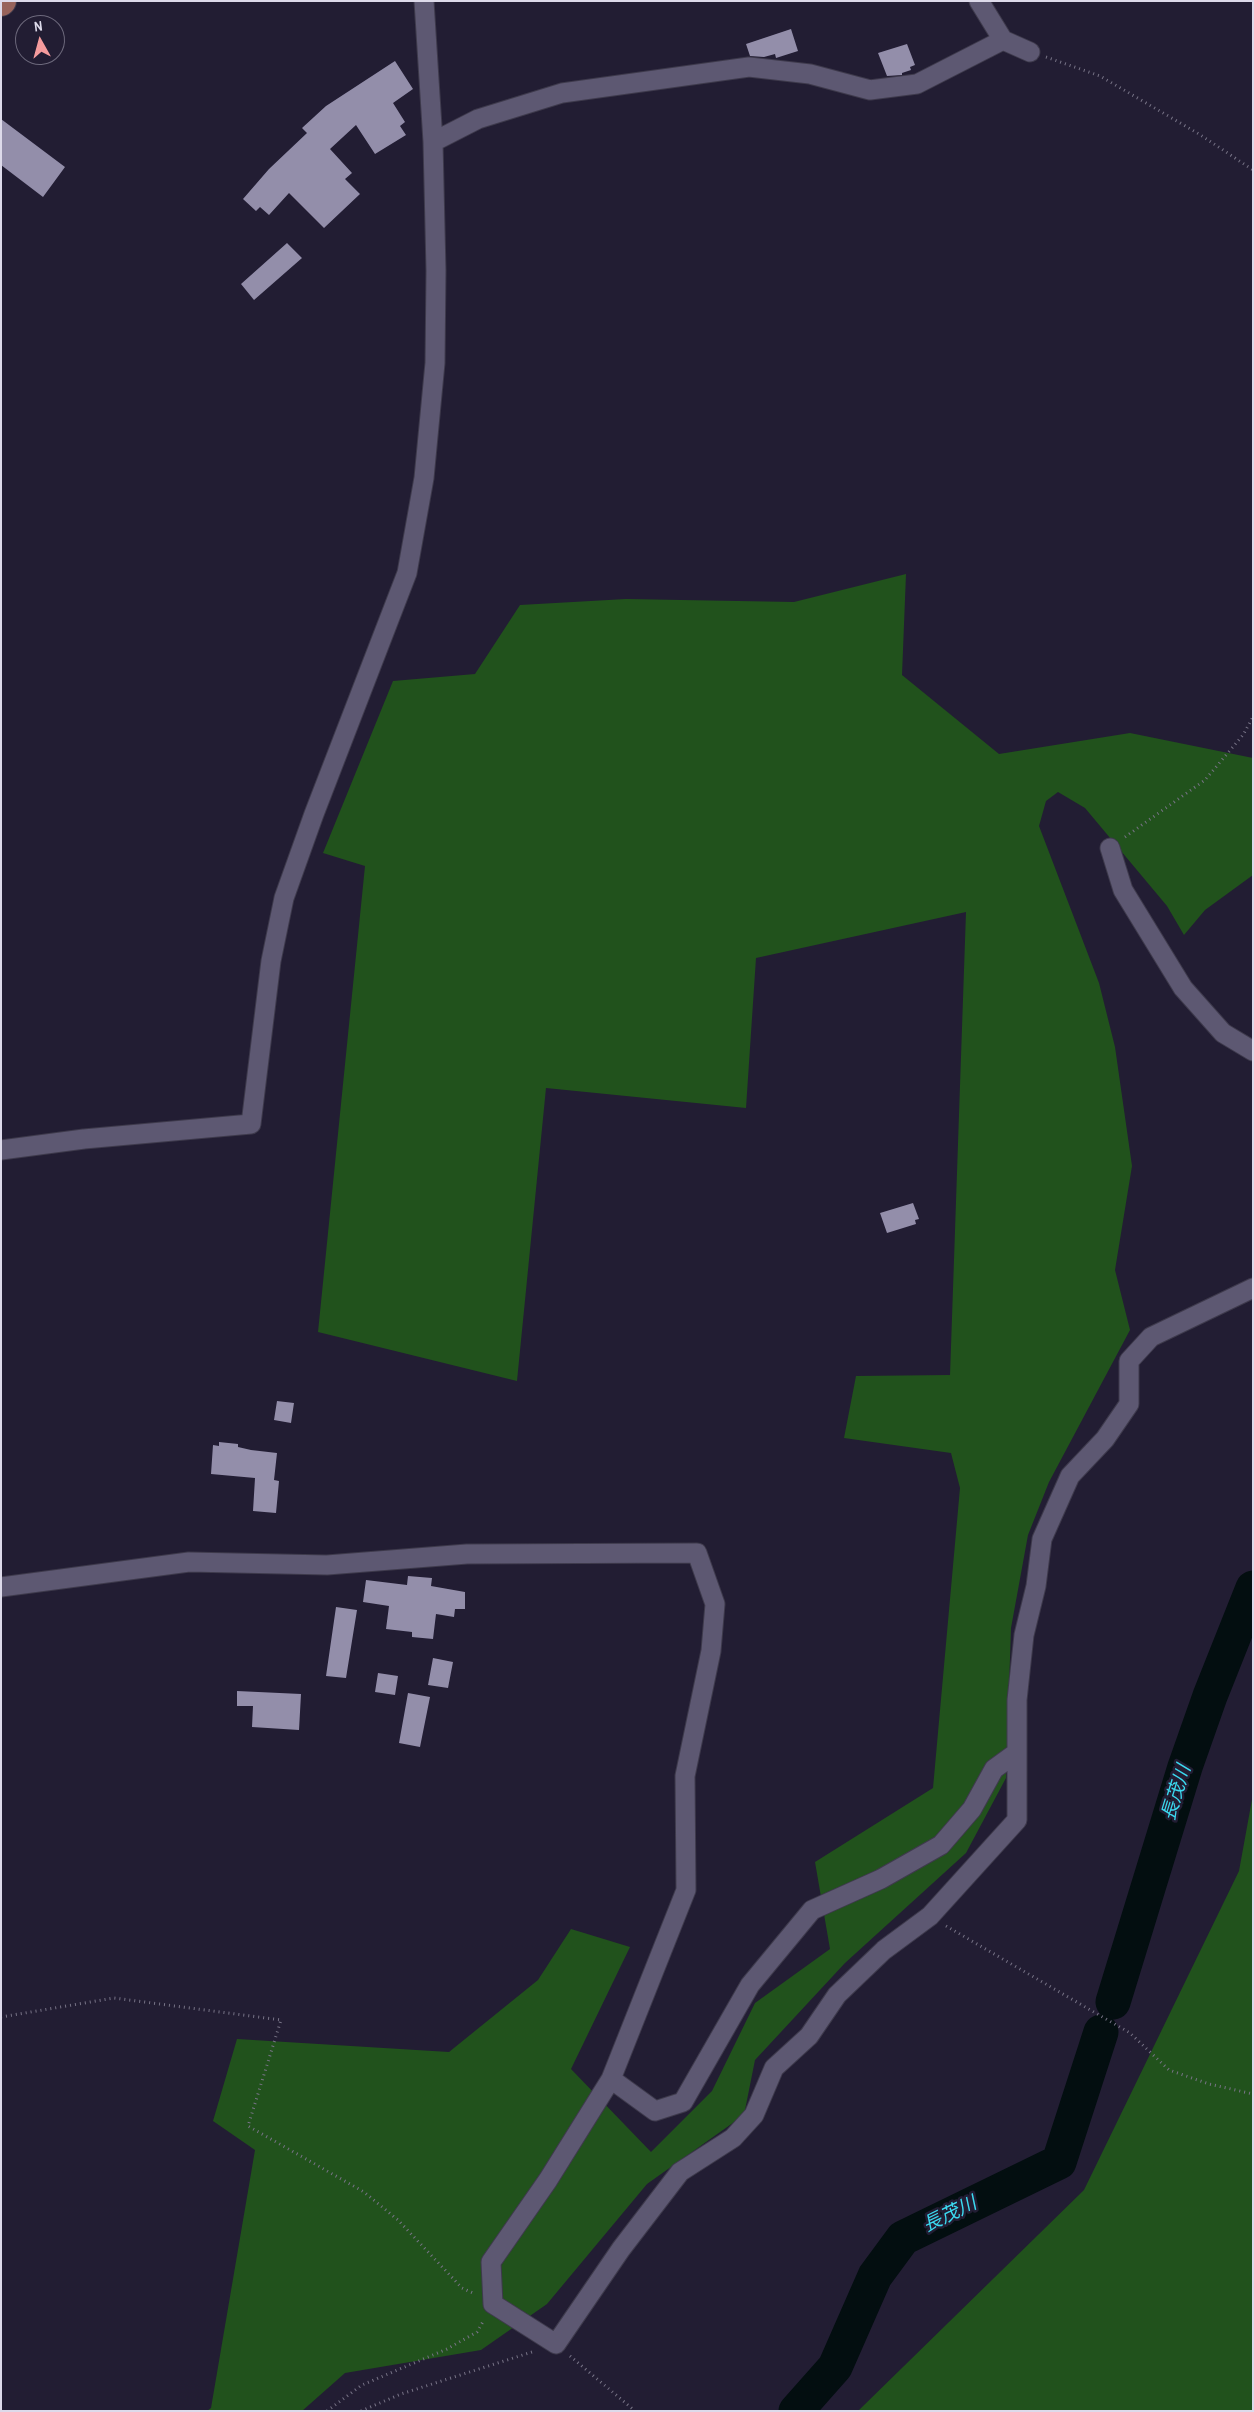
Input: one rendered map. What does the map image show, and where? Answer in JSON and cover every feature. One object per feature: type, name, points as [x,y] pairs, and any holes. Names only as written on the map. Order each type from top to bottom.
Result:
[{"type":"street","points":[[1,1150],[84,1139],[251,1124],[272,961],[284,898],[314,814],[408,573],[424,478],[435,363],[436,271],[433,142],[424,1]]},
{"type":"street","points":[[979,1],[1003,40],[1030,52]]},
{"type":"street","points":[[433,142],[478,119],[562,93],[749,67],[810,74],[870,90],[917,84],[1003,40]]},
{"type":"street","points":[[1110,848],[1123,890],[1182,988],[1223,1033],[1253,1051]]},
{"type":"street","points":[[1,1587],[189,1562],[327,1565],[467,1554],[697,1553],[715,1604],[711,1652],[685,1776],[686,1890],[611,2079],[548,2180],[491,2262],[493,2304],[556,2344],[621,2249],[680,2172],[732,2138],[754,2115],[774,2068],[809,2036],[837,1995],[884,1950],[930,1916],[1017,1820],[1017,1700],[1023,1645],[1036,1586],[1042,1539],[1070,1476],[1105,1439],[1129,1404],[1129,1361],[1152,1337],[1253,1288]]},
{"type":"street","points":[[611,2079],[655,2110],[683,2102],[750,1985],[812,1910],[881,1878],[941,1845],[972,1809],[994,1769],[1016,1753]]},
{"type":"path","points":[[1030,52],[1100,76],[1199,134],[1253,170]]},
{"type":"path","points":[[1110,848],[1205,780],[1243,735],[1253,717]]},
{"type":"path","points":[[930,1916],[1130,2033],[1169,2070],[1209,2084],[1253,2094]]},
{"type":"path","points":[[1,2017],[114,1998],[281,2020],[248,2126],[364,2192],[398,2220],[462,2288],[493,2304],[477,2332],[447,2349],[362,2385],[326,2411]]},
{"type":"path","points":[[361,2411],[402,2394],[556,2344],[635,2411]]},
{"type":"green space","points":[[906,574],[902,675],[999,754],[1130,733],[1253,758],[1253,875],[1205,910],[1184,935],[1167,906],[1085,808],[1058,792],[1046,801],[1039,826],[1099,983],[1115,1047],[1132,1166],[1115,1270],[1130,1330],[1049,1482],[1028,1535],[1011,1628],[1006,1778],[966,1853],[845,1963],[755,2060],[744,2115],[647,2184],[547,2304],[481,2350],[345,2373],[302,2411],[207,2411],[211,2408],[255,2150],[213,2121],[237,2039],[449,2052],[538,1980],[571,1929],[630,1947],[571,2069],[651,2152],[712,2091],[755,2003],[830,1949],[815,1862],[933,1788],[960,1488],[951,1453],[844,1438],[856,1376],[950,1375],[966,912],[756,958],[746,1108],[546,1088],[517,1381],[318,1332],[365,866],[323,853],[393,681],[475,674],[520,605],[626,599],[794,602]]},
{"type":"green space","points":[[1253,1794],[1253,2411],[858,2411],[1084,2190],[1239,1871]]},
{"type":"building","points":[[791,29],[798,51],[776,58],[775,54],[764,57],[750,56],[746,44]]},
{"type":"building","points":[[907,44],[915,65],[910,67],[911,70],[902,73],[902,75],[887,76],[878,53]]},
{"type":"building","points":[[395,61],[413,89],[393,103],[405,122],[400,126],[406,135],[375,154],[356,125],[330,149],[352,173],[345,179],[360,194],[324,228],[289,193],[269,215],[260,207],[256,211],[243,199],[269,169],[307,133],[302,128],[326,106]]},
{"type":"building","points":[[1,119],[65,167],[43,197],[1,165]]},
{"type":"building","points":[[287,243],[302,258],[254,300],[241,284]]},
{"type":"building","points":[[913,1203],[919,1219],[915,1220],[916,1224],[887,1233],[880,1213]]},
{"type":"building","points":[[277,1401],[294,1403],[291,1423],[274,1420]]},
{"type":"building","points":[[219,1442],[238,1444],[238,1447],[251,1450],[277,1453],[274,1480],[279,1481],[276,1513],[253,1511],[255,1478],[211,1474],[213,1445],[219,1446]]},
{"type":"building","points":[[408,1576],[432,1578],[431,1586],[465,1592],[465,1609],[455,1609],[454,1617],[436,1614],[433,1639],[412,1637],[412,1632],[386,1629],[389,1606],[363,1602],[366,1580],[407,1585]]},
{"type":"building","points":[[336,1607],[357,1610],[346,1678],[326,1676]]},
{"type":"building","points":[[433,1658],[453,1662],[448,1688],[428,1685]]},
{"type":"building","points":[[378,1673],[398,1676],[395,1695],[375,1692]]},
{"type":"building","points":[[237,1691],[301,1694],[299,1730],[252,1727],[253,1706],[237,1706]]},
{"type":"building","points":[[408,1693],[430,1697],[420,1747],[399,1743]]},
{"type":"waterway","name":"長茂川","points":[[1113,2002],[1185,1767],[1210,1696],[1253,1588]]},
{"type":"waterway","name":"長茂川","points":[[796,2411],[835,2367],[875,2276],[903,2238],[1059,2162],[1101,2032]]}]
